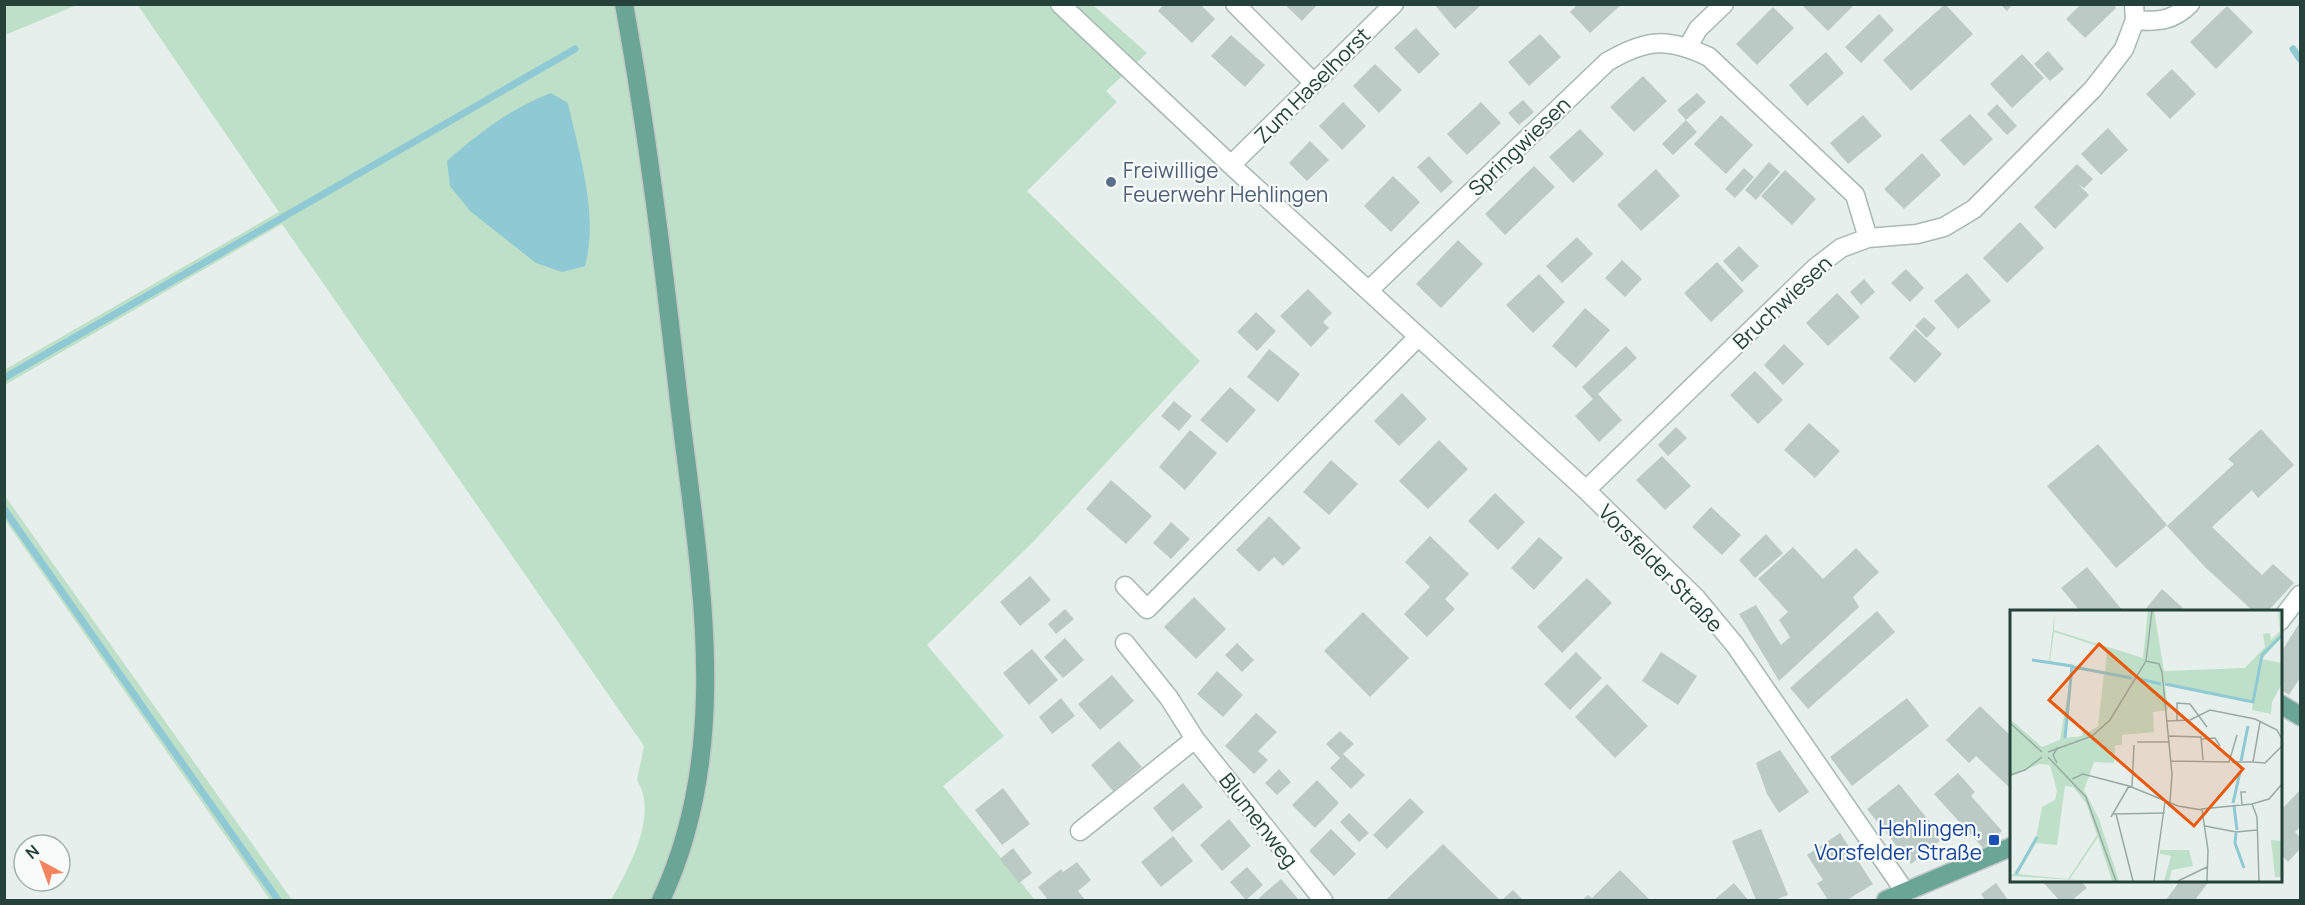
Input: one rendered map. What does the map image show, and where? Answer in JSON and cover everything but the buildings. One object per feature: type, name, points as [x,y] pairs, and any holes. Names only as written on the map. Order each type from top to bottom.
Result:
[{"type":"main road","points":[[624,4],[643,108],[703,616],[704,725],[699,777],[680,854],[662,900]]},
{"type":"main road","points":[[2281,705],[2301,716]]},
{"type":"main road","points":[[1886,900],[2010,847]]},
{"type":"street","name":"Vorsfelder Straße","points":[[1060,4],[1231,165],[1586,490],[1696,598],[1735,645],[1906,893]]},
{"type":"street","points":[[1235,4],[1314,83]]},
{"type":"street","name":"Zum Haselhorst","points":[[1231,165],[1394,4]]},
{"type":"street","points":[[1688,47],[1698,29],[1724,4]]},
{"type":"street","points":[[2134,12],[2157,22],[2180,15],[2190,4]]},
{"type":"street","name":"Bruchwiesen","points":[[1586,490],[1815,268],[1841,248],[1868,238],[1917,234],[1944,227],[1974,209],[2093,90],[2124,49],[2134,12]]},
{"type":"street","name":"Springwiesen","points":[[1369,290],[1607,62],[1633,46],[1662,43],[1688,47],[1709,57],[1855,195],[1868,238]]},
{"type":"street","points":[[1125,586],[1147,609],[1418,337]]},
{"type":"street","points":[[2281,620],[2301,594]]},
{"type":"street","name":"Blumenweg","points":[[1125,643],[1169,698],[1195,739],[1323,900]]},
{"type":"street","points":[[1080,831],[1195,739]]},
{"type":"green space","points":[[6,4],[77,5],[5,35]]},
{"type":"green space","points":[[137,4],[1093,5],[1147,53],[1106,91],[1117,102],[1027,191],[1200,361],[1034,541],[927,645],[1004,736],[943,786],[1035,900],[611,900],[633,857],[643,825],[645,809],[643,794],[637,780],[644,746],[282,224],[5,385],[4,370],[279,212]]},
{"type":"green space","points":[[5,496],[292,900],[270,900],[5,520]]},
{"type":"water","points":[[551,93],[568,103],[589,205],[589,246],[585,266],[562,272],[536,263],[470,211],[450,186],[447,161],[496,122],[522,106]]},
{"type":"waterway","points":[[4,378],[575,49]]},
{"type":"waterway","points":[[2293,49],[2300,59]]},
{"type":"waterway","points":[[4,509],[278,900]]},
{"type":"place","name":"Freiwillige Feuerwehr Hehlingen","points":[[1111,182]]},
{"type":"place","name":"Hehlingen, Vorsfelder Straße","points":[[1994,840]]}]
